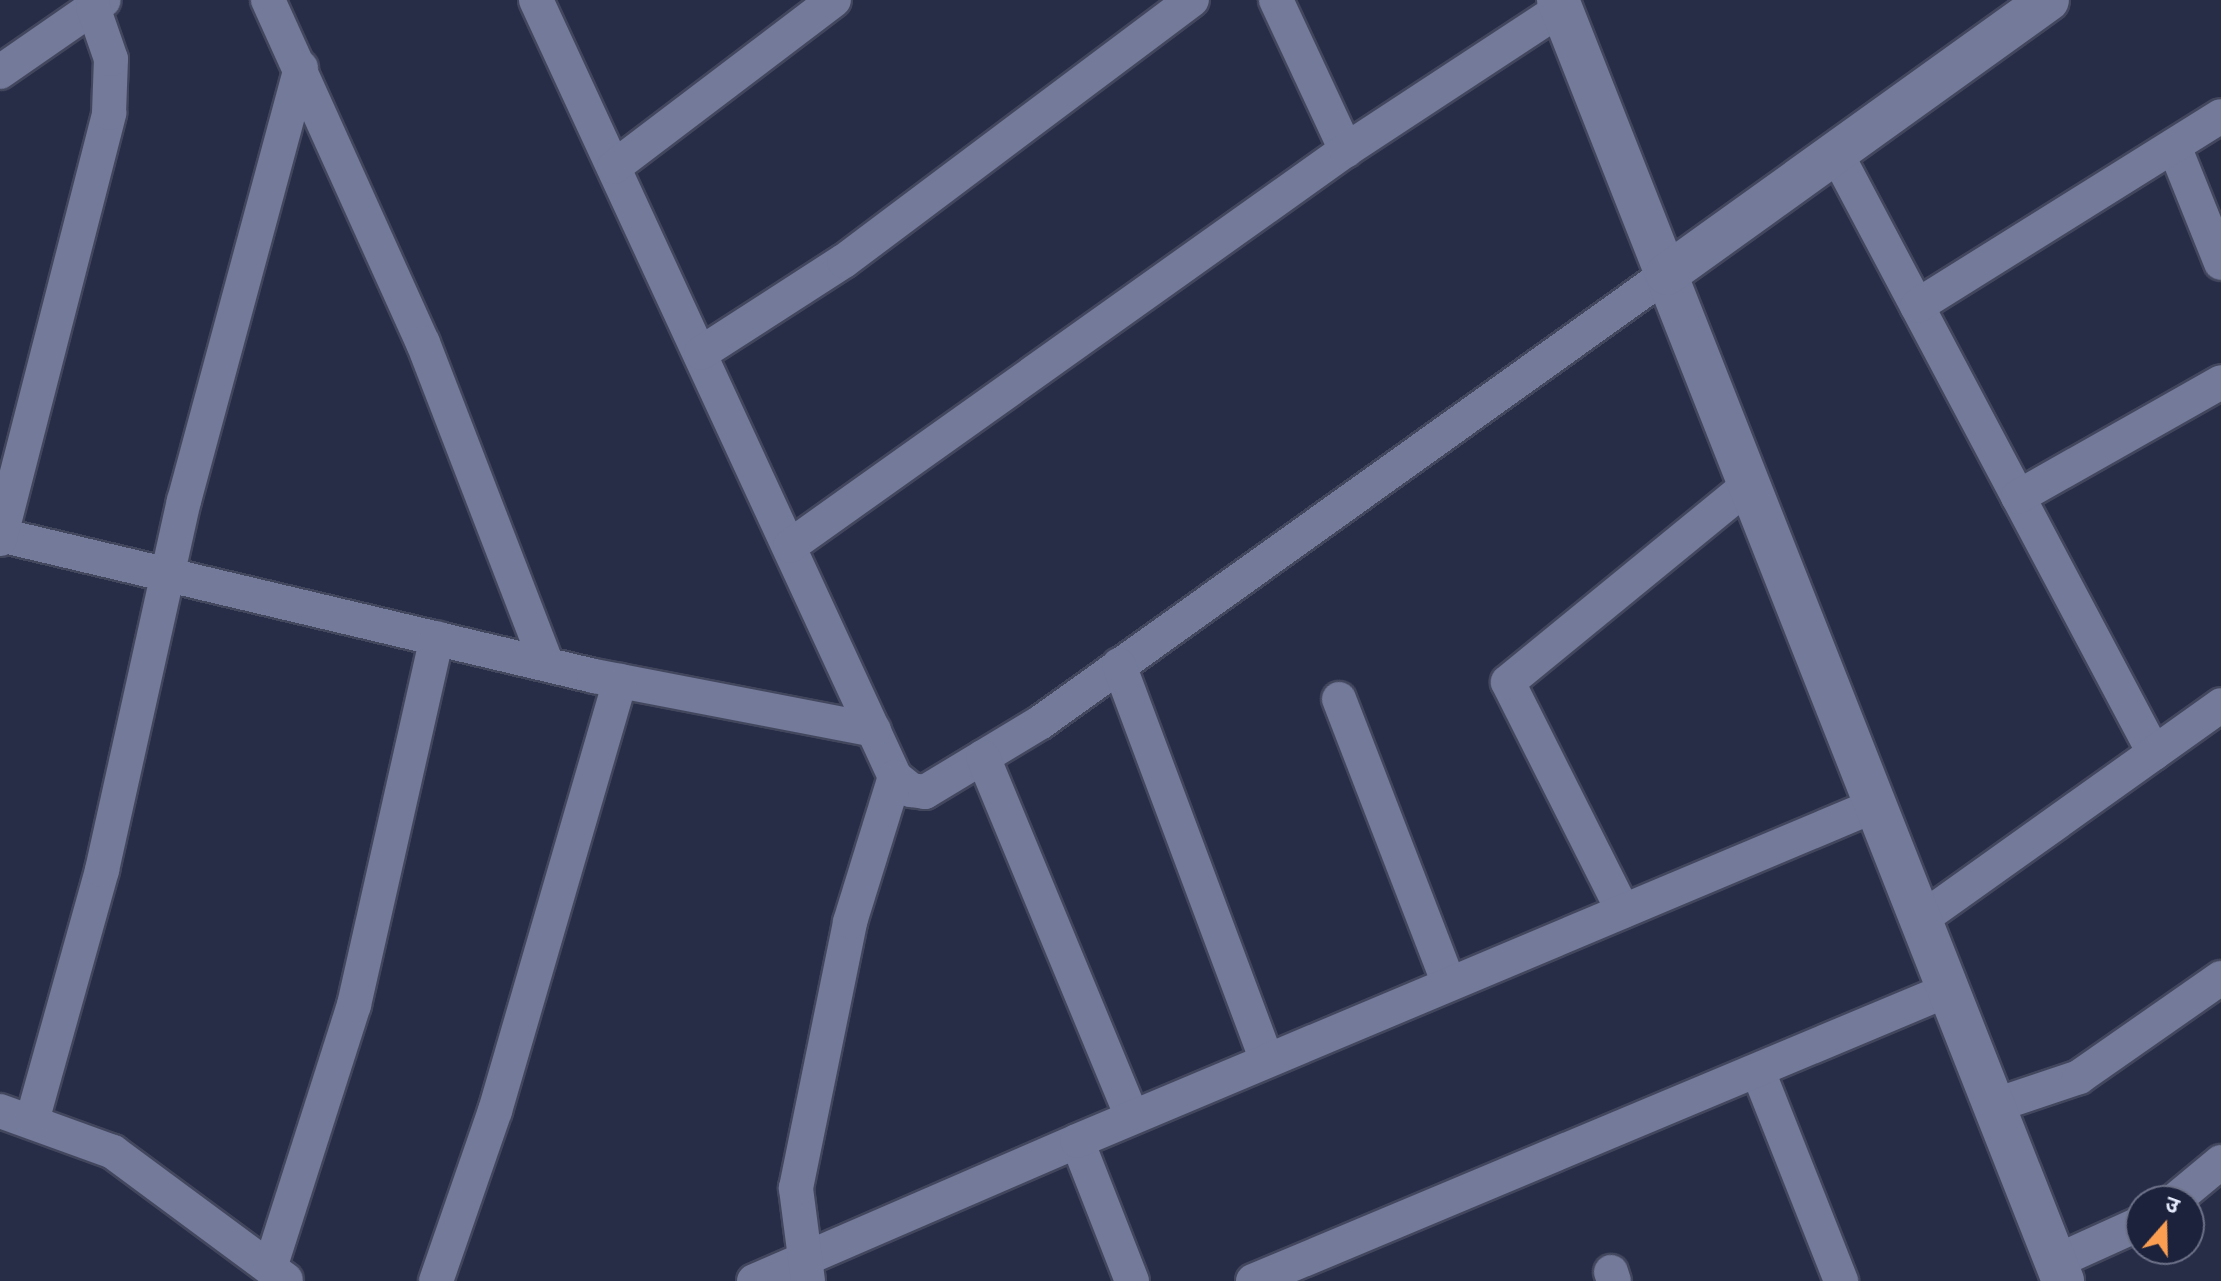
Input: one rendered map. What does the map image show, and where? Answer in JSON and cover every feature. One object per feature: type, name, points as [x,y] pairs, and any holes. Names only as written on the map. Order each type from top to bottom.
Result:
[{"type":"street","points":[[268,0],[301,67],[423,343],[547,664]]},
{"type":"street","points":[[536,0],[895,777],[925,792],[983,757],[1119,665],[1837,155],[2048,0]]},
{"type":"street","points":[[614,167],[834,0]]},
{"type":"street","points":[[701,353],[844,261],[1192,0]]},
{"type":"street","points":[[1276,0],[1346,150]]},
{"type":"street","points":[[0,72],[98,4],[111,59],[109,113],[1,536],[620,681],[874,730]]},
{"type":"street","points":[[790,546],[1346,150],[1559,5],[2059,1271],[2125,1232]]},
{"type":"street","points":[[32,1121],[172,576],[184,501],[301,67]]},
{"type":"street","points":[[1917,306],[2221,116]]},
{"type":"street","points":[[2174,146],[2221,263]]},
{"type":"street","points":[[1837,155],[2154,753]]},
{"type":"street","points":[[2018,497],[2221,382]]},
{"type":"street","points":[[1623,911],[1508,682],[1750,484]]},
{"type":"street","points":[[0,1111],[113,1152],[278,1274],[354,1005],[437,638]]},
{"type":"street","points":[[1119,665],[1267,1060]]},
{"type":"street","points":[[436,1281],[495,1111],[620,681]]},
{"type":"street","points":[[1339,699],[1449,984]]},
{"type":"street","points":[[1920,920],[2221,705]]},
{"type":"street","points":[[983,757],[1132,1116]]},
{"type":"street","points":[[805,1272],[796,1188],[850,922],[895,777]]},
{"type":"street","points":[[754,1281],[805,1272],[1132,1116],[1876,805]]},
{"type":"street","points":[[1993,1106],[2079,1077],[2221,978]]},
{"type":"street","points":[[1253,1281],[1948,990]]},
{"type":"street","points":[[1758,1071],[1841,1281]]},
{"type":"street","points":[[1077,1141],[1132,1281]]},
{"type":"street","points":[[2193,1185],[2221,1162]]}]
